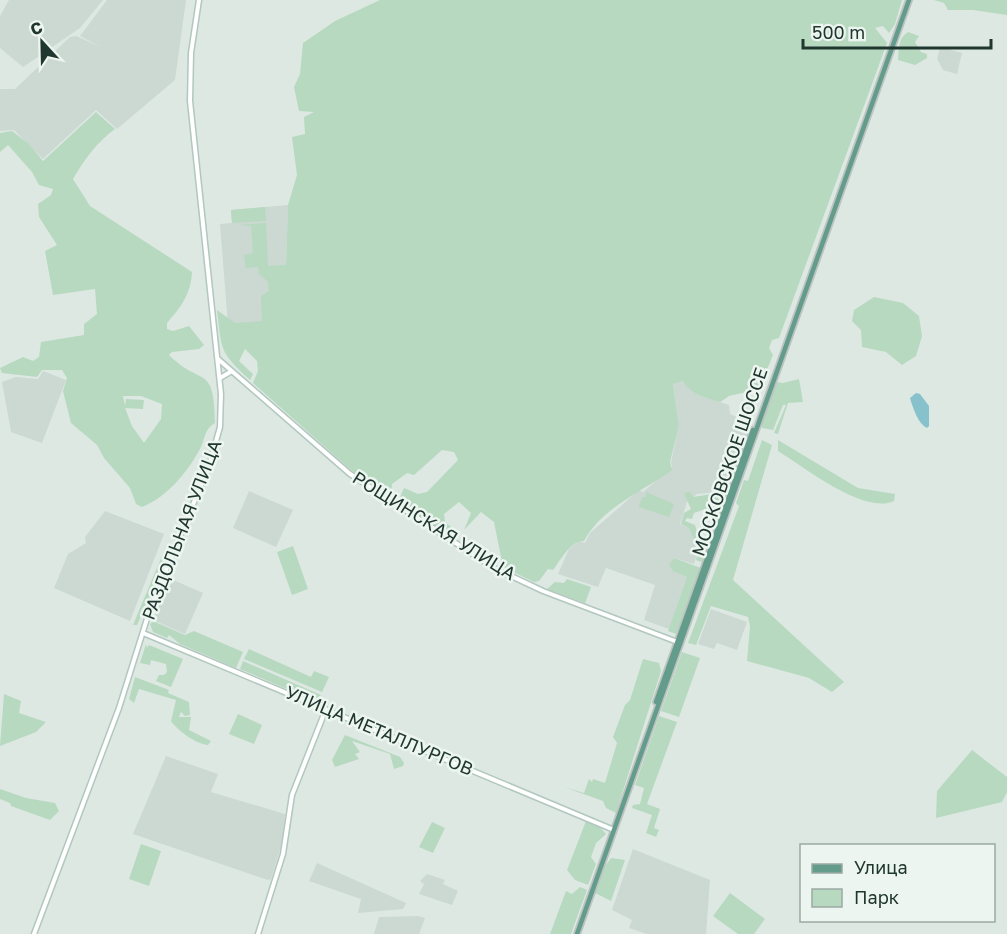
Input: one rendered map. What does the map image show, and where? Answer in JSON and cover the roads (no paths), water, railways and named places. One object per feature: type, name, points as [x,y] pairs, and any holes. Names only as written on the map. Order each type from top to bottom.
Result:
[{"type":"main road","name":"РАЗДОЛЬНАЯ УЛИЦА","points":[[34,934],[109,736],[151,606],[218,442],[220,378],[190,101],[190,62],[199,0]]},
{"type":"main road","name":"МОСКОВСКОЕ ШОССЕ","points":[[576,934],[908,0]]},
{"type":"main road","name":"РОЩИНСКАЯ УЛИЦА","points":[[218,358],[350,474],[494,568],[543,591],[678,643]]},
{"type":"main road","points":[[220,378],[232,370]]},
{"type":"main road","name":"УЛИЦА МЕТАЛЛУРГОВ","points":[[143,633],[613,830]]},
{"type":"main road","points":[[258,934],[284,854],[292,795],[326,709]]},
{"type":"water","points":[[916,393],[920,394],[929,406],[929,426],[927,428],[918,419],[911,402],[910,398]]}]
